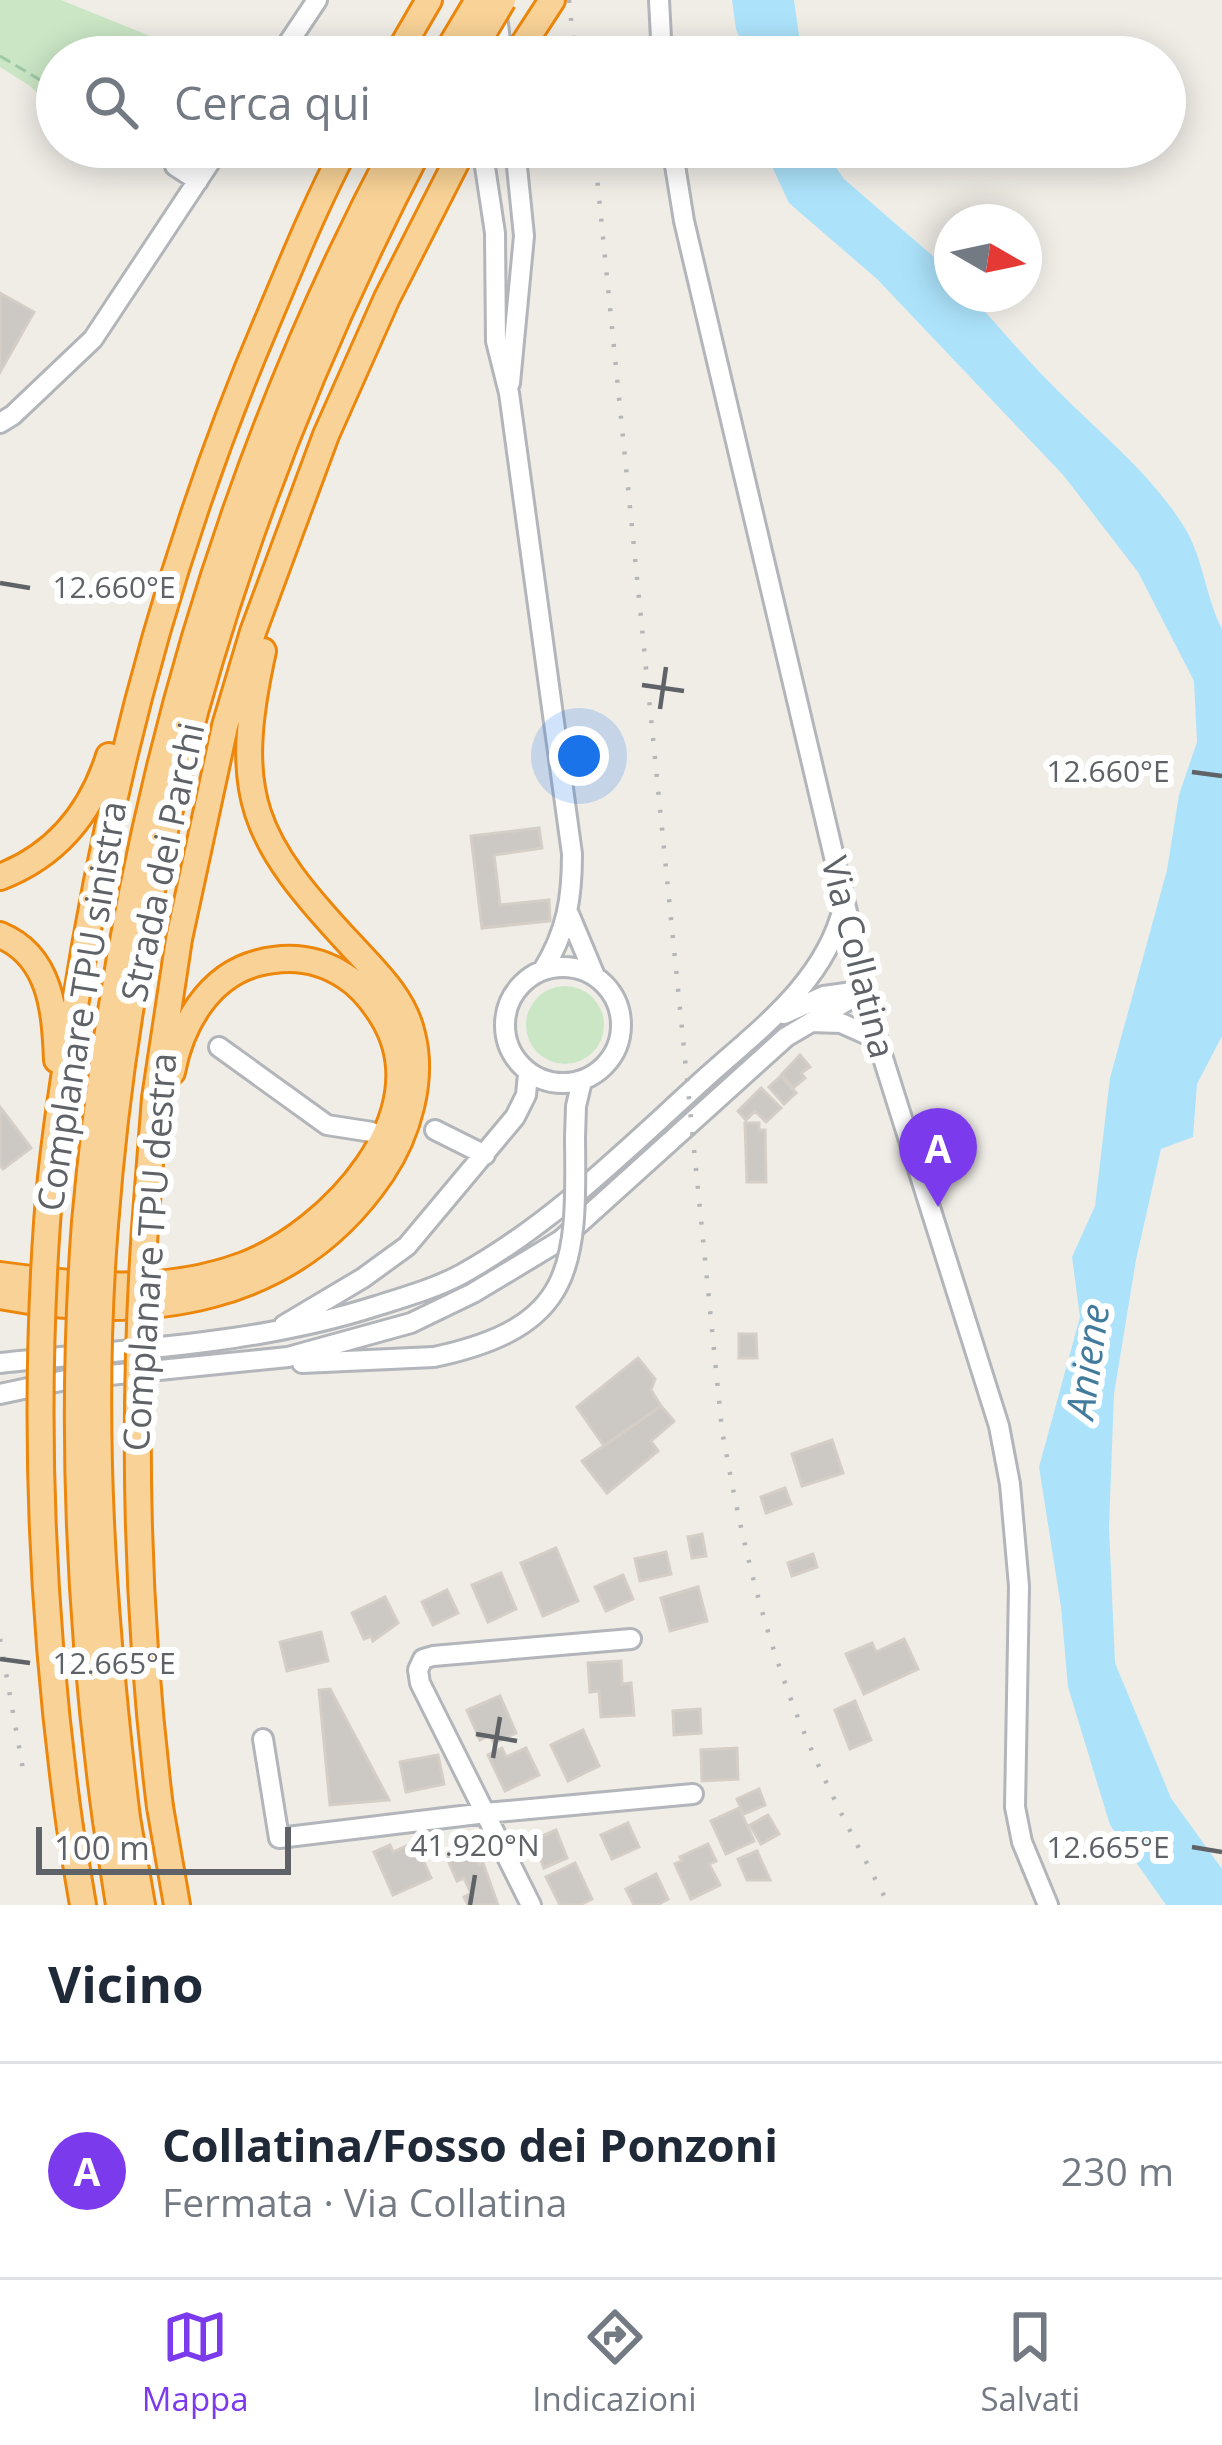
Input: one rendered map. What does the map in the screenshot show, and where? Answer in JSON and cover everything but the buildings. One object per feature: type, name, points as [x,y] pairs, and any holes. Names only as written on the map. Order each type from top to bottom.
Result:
[{"type":"highway","points":[[408,36],[429,0]]},
{"type":"highway","points":[[481,36],[499,0]]},
{"type":"highway","points":[[529,36],[552,0]]},
{"type":"highway","points":[[455,36],[470,6]]},
{"type":"highway","name":"Complanare TPU sinistra","points":[[83,1905],[70,1828],[42,1537],[40,1386],[56,1130],[107,824],[165,596],[245,373],[337,168]]},
{"type":"highway","name":"Strada dei Parchi","points":[[142,1905],[117,1820],[89,1683],[78,1508],[77,1366],[95,1224],[109,1012],[155,777],[210,585],[386,168]]},
{"type":"highway","name":"Strada dei Parchi","points":[[293,388],[410,168]]},
{"type":"highway","name":"Complanare TPU destra","points":[[177,1905],[160,1807],[145,1670],[136,1522],[145,1215],[163,1036],[208,800],[235,693],[344,396],[452,168]]},
{"type":"highway","points":[[0,1296],[80,1306],[139,1305],[192,1299],[242,1286],[281,1268],[327,1237],[367,1194],[400,1140],[415,1075],[414,1040],[405,1012],[286,871],[266,838],[253,801],[248,727],[277,572]]},
{"type":"highway","points":[[0,877],[50,850],[93,800],[136,655],[165,596]]},
{"type":"highway","points":[[0,934],[31,956],[45,980],[56,1036],[56,1130]]},
{"type":"highway","points":[[0,1274],[82,1285],[166,1283],[245,1264],[310,1226],[369,1164],[395,1103],[394,1044],[364,990],[326,965],[284,959],[237,971],[211,992],[192,1016],[176,1050],[145,1215]]},
{"type":"highway","name":"Strada dei Parchi","points":[[117,1820],[119,1905]]},
{"type":"street","points":[[293,36],[317,0]]},
{"type":"street","points":[[499,0],[501,36]]},
{"type":"street","points":[[659,0],[661,36]]},
{"type":"street","points":[[178,168],[198,181]]},
{"type":"street","points":[[0,423],[93,339],[206,168]]},
{"type":"street","points":[[485,168],[494,233],[496,340],[509,393],[572,854],[569,913],[561,941],[544,970]]},
{"type":"street","points":[[509,393],[524,236],[517,168]]},
{"type":"street","name":"Via Collatina","points":[[676,168],[864,991],[987,1381],[1006,1460],[1021,1626],[1015,1807],[1022,1842],[1048,1905]]},
{"type":"street","points":[[0,1363],[253,1337],[313,1326],[459,1276],[543,1222],[768,1021],[824,957],[844,903]]},
{"type":"street","points":[[569,913],[595,976],[618,1004],[620,1041],[599,1072],[582,1081],[564,1084],[528,1074],[505,1039],[504,1017],[511,997],[525,980],[544,970],[561,966],[595,976]]},
{"type":"street","points":[[768,1021],[824,996],[864,991]]},
{"type":"street","points":[[0,1394],[70,1379],[329,1348],[411,1323],[562,1240],[750,1068],[806,1023],[864,991]]},
{"type":"street","points":[[806,1023],[841,1023],[877,1040]]},
{"type":"street","points":[[219,1048],[327,1125],[372,1132]]},
{"type":"street","points":[[253,1337],[296,1321],[407,1246],[515,1117],[526,1095],[528,1074]]},
{"type":"street","points":[[196,1367],[434,1357],[483,1347],[531,1321],[569,1262],[574,1233],[576,1106],[582,1081]]},
{"type":"street","points":[[435,1130],[485,1155]]},
{"type":"street","points":[[531,1905],[420,1683],[422,1660],[631,1639]]},
{"type":"street","points":[[263,1739],[279,1838],[693,1794]]},
{"type":"path","points":[[0,56],[36,77]]},
{"type":"green space","points":[[0,0],[61,0],[150,36],[36,36],[36,92],[0,67]]},
{"type":"green space","points":[[565,986],[593,997],[604,1025],[593,1053],[565,1064],[537,1053],[526,1025],[537,997]]},
{"type":"water","points":[[732,0],[794,0],[799,36],[739,36]]},
{"type":"water","name":"Aniene","points":[[773,168],[836,168],[934,257],[934,312],[986,312],[1170,506],[1190,538],[1222,629],[1222,1036],[1197,1084],[1193,1137],[1161,1149],[1136,1260],[1114,1394],[1109,1527],[1115,1663],[1171,1798],[1222,1869],[1222,1905],[1166,1905],[1110,1825],[1068,1687],[1039,1467],[1080,1317],[1072,1257],[1095,1206],[1110,1078],[1167,870],[1179,795],[1197,742],[1194,681],[1138,572],[1064,476],[877,279],[789,203]]},
{"type":"railway","points":[[569,0],[573,36]]},
{"type":"railway","points":[[596,168],[722,1430],[748,1556],[784,1680],[819,1766],[889,1905]]},
{"type":"railway","points":[[0,1639],[24,1775]]},
{"type":"place","name":"Collatina/Fosso dei Ponzoni","points":[[938,1207]]}]
